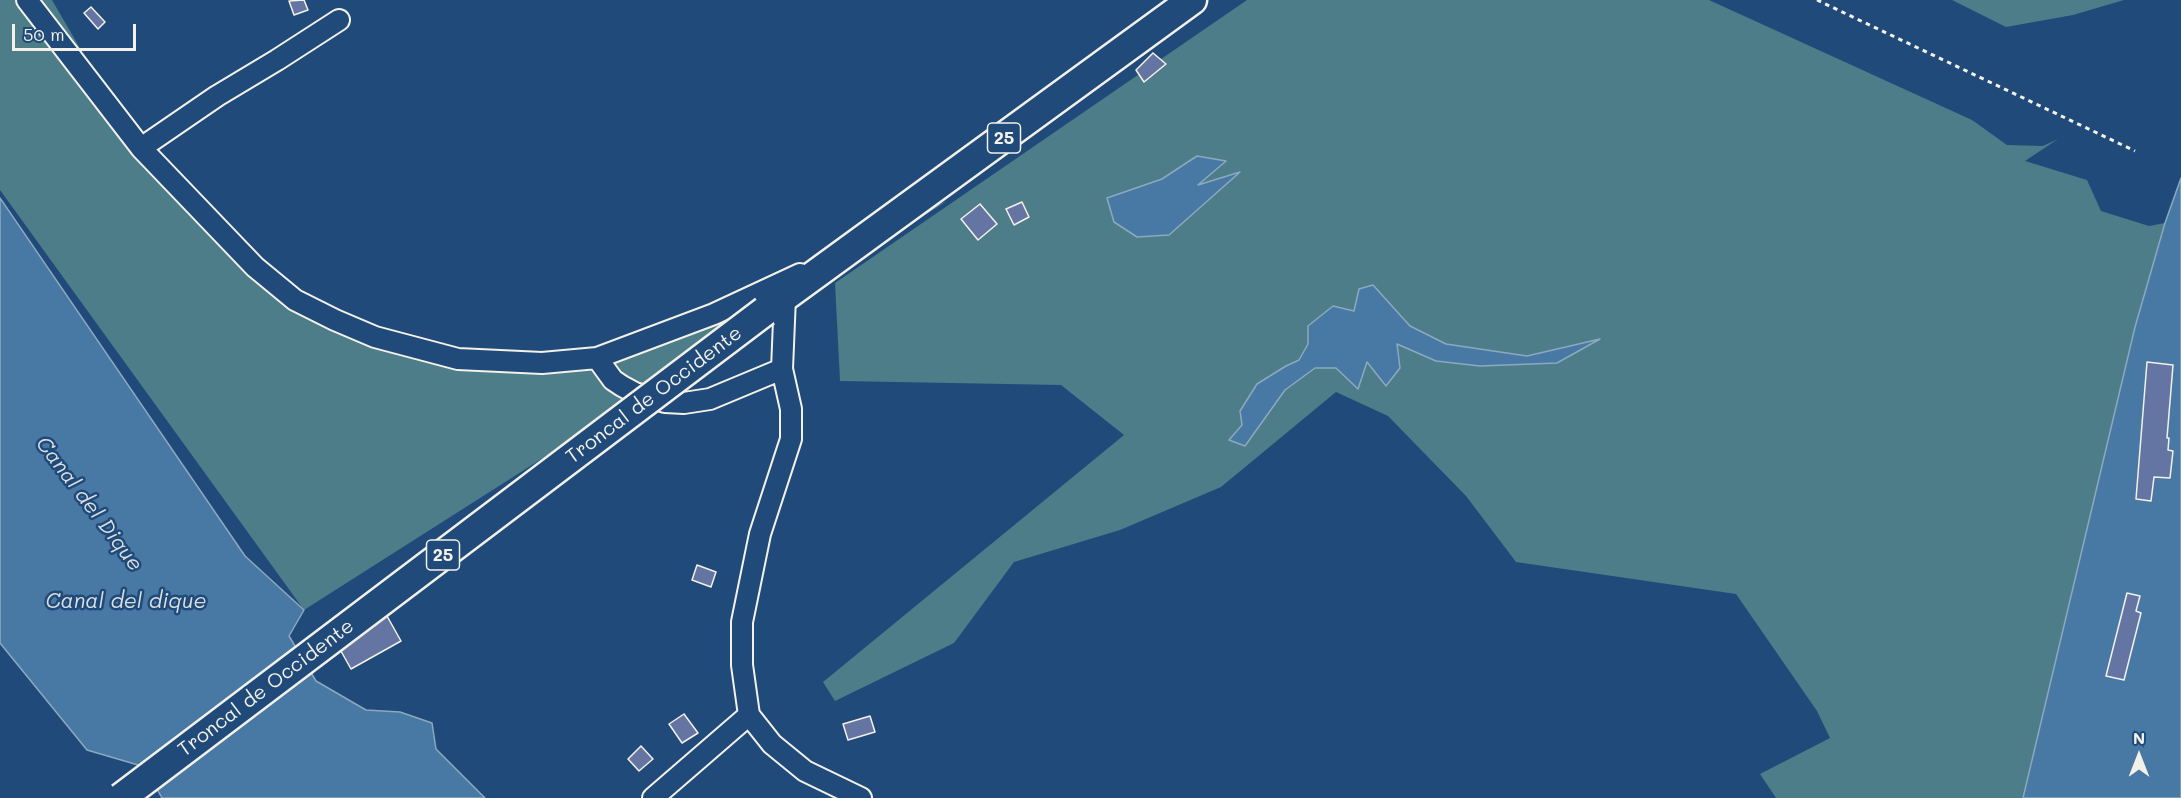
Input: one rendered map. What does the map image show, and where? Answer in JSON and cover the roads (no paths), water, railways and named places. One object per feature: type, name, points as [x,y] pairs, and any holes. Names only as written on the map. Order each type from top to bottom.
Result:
[{"type":"highway","name":"Troncal de Occidente","points":[[121,798],[775,304],[817,276],[1192,0]]},
{"type":"street","points":[[27,0],[141,148],[255,267],[296,300],[375,337],[458,359],[542,363],[597,358],[714,314],[802,273],[817,276]]},
{"type":"street","points":[[141,148],[217,96],[339,20]]},
{"type":"street","points":[[775,304],[782,369],[791,409],[791,439],[760,534],[742,622],[742,665],[749,715],[772,744],[805,771],[861,798]]},
{"type":"street","points":[[597,358],[613,380],[622,386],[635,393],[665,402],[684,403],[710,399],[782,369]]},
{"type":"street","points":[[653,798],[749,715]]},
{"type":"water","points":[[1197,156],[1226,161],[1198,185],[1240,172],[1169,235],[1137,237],[1114,222],[1107,198],[1162,179]]},
{"type":"water","points":[[2181,178],[2181,798],[2023,798],[2135,327],[2165,223]]},
{"type":"water","name":"Canal del dique","points":[[0,198],[245,556],[304,610],[289,636],[316,681],[366,710],[400,712],[432,723],[436,749],[485,798],[162,798],[145,767],[87,750],[0,643]]},
{"type":"water","points":[[1373,285],[1410,326],[1446,344],[1527,356],[1600,339],[1557,363],[1480,366],[1436,361],[1397,344],[1400,368],[1386,386],[1367,362],[1358,389],[1336,368],[1315,368],[1285,390],[1245,446],[1229,440],[1242,425],[1240,411],[1257,384],[1299,360],[1308,344],[1308,326],[1333,306],[1354,311],[1359,289]]},
{"type":"water label","name":"Canal del Dique","points":[[89,504]]}]
